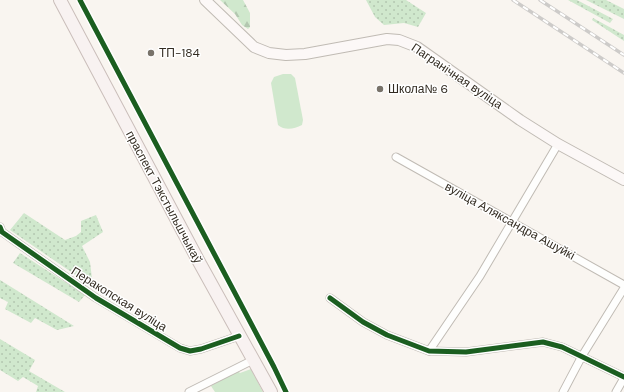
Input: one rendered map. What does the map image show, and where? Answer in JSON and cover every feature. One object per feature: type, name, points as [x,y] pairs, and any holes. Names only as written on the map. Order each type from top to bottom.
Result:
[{"type":"main road","name":"праспект Тэкстыльшчыкаў","points":[[60,0],[239,336],[271,392]]},
{"type":"main road","name":"Пагранічная вуліца","points":[[205,0],[254,47],[276,55],[304,54],[387,39],[406,42],[417,47],[520,120],[558,144],[624,180]]},
{"type":"street","points":[[429,351],[480,276],[558,144]]},
{"type":"street","name":"вуліца Аляксандра Ашуйкі","points":[[396,157],[624,287]]},
{"type":"street","name":"Перакопская вуліца","points":[[0,227],[2,232],[96,298],[180,348],[190,350],[201,349],[239,336]]},
{"type":"street","points":[[563,392],[582,356],[624,287]]},
{"type":"street","points":[[330,298],[363,322],[387,335],[429,351],[466,352],[543,342],[562,347],[624,377],[616,392]]},
{"type":"street","points":[[189,392],[253,360]]},
{"type":"green space","points":[[220,0],[243,0],[250,13],[250,27],[248,29],[242,25],[235,14]]},
{"type":"green space","points":[[366,0],[406,0],[426,13],[418,27],[404,23],[384,25],[375,17]]},
{"type":"green space","points":[[568,0],[577,0],[613,19],[610,23]]},
{"type":"green space","points":[[586,0],[606,0],[624,9],[624,19]]},
{"type":"green space","points":[[593,18],[624,35],[624,41],[592,20]]},
{"type":"green space","points":[[283,74],[291,74],[295,78],[303,120],[302,125],[287,129],[278,125],[271,83],[274,77]]},
{"type":"green space","points":[[24,213],[65,240],[76,236],[81,232],[81,221],[96,215],[103,232],[82,246],[90,262],[93,287],[10,230]]},
{"type":"green space","points":[[20,253],[85,295],[79,302],[13,263]]},
{"type":"green space","points":[[0,280],[74,326],[57,330],[35,318],[31,323],[5,309],[8,302],[0,298]]},
{"type":"green space","points":[[0,339],[35,360],[29,371],[65,392],[36,392],[38,386],[23,377],[18,381],[0,370]]},
{"type":"green space","points":[[251,369],[263,392],[215,392],[211,386],[238,371],[240,373]]},
{"type":"railway","points":[[513,0],[624,73]]},
{"type":"railway","points":[[540,0],[624,55]]},
{"type":"cycle path","points":[[80,0],[286,392]]},
{"type":"cycle path","points":[[0,227],[2,232],[96,298],[180,348],[190,351],[201,349],[239,336]]},
{"type":"cycle path","points":[[330,298],[363,322],[387,335],[429,351],[466,352],[543,342],[562,347],[624,377]]},
{"type":"place","name":"ТП-184","points":[[151,53]]},
{"type":"place","name":"Школа№ 6","points":[[380,89]]}]
